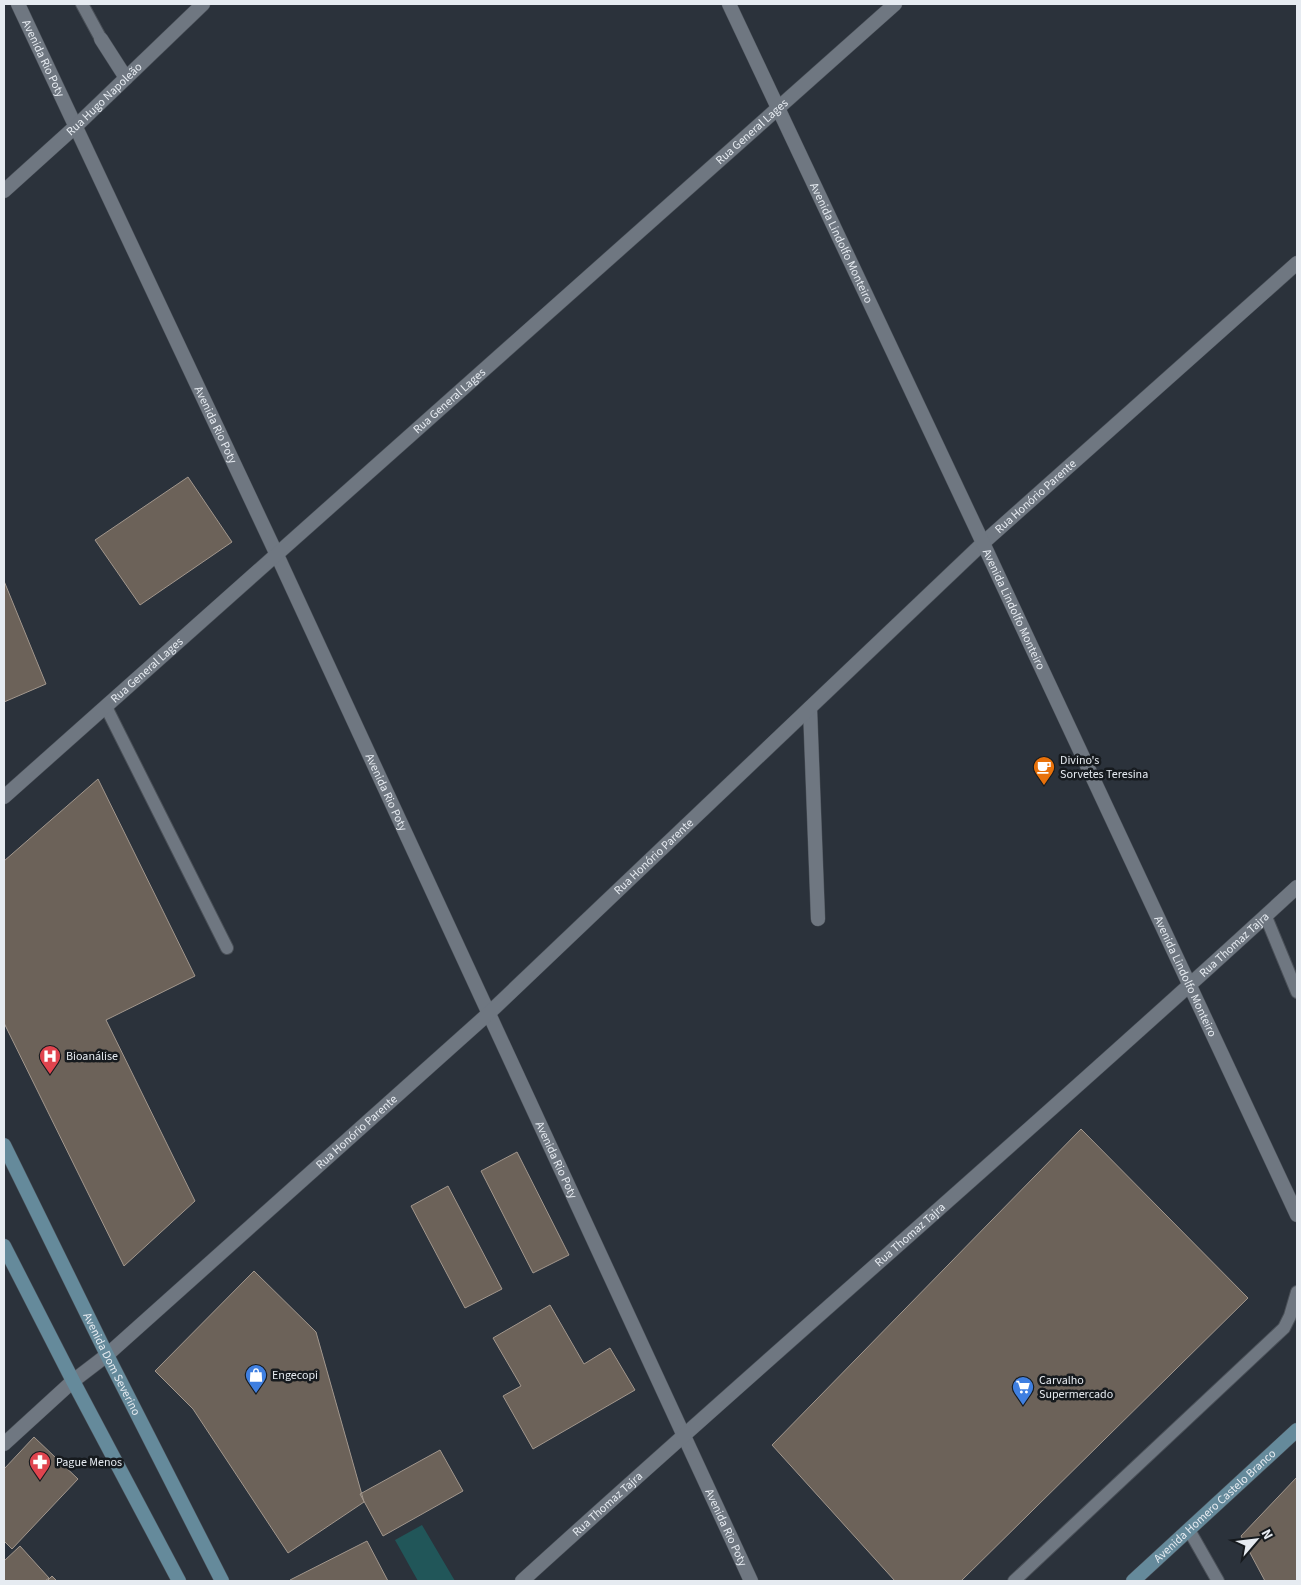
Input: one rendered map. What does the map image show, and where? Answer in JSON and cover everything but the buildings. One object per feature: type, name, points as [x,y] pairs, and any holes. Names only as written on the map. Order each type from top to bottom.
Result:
[{"type":"main road","name":"Avenida Dom Severino","points":[[4,1145],[107,1355],[222,1581]]},
{"type":"main road","points":[[4,1246],[73,1381],[180,1581]]},
{"type":"main road","name":"Avenida Homero Castelo Branco","points":[[1133,1581],[1297,1430]]},
{"type":"street","name":"Avenida Rio Poty","points":[[18,4],[276,555],[751,1581]]},
{"type":"street","name":"Rua Hugo Napoleão","points":[[4,191],[76,126],[203,4]]},
{"type":"street","name":"Avenida Lindolfo Monteiro","points":[[729,4],[1297,1215]]},
{"type":"street","name":"Rua General Lages","points":[[4,797],[895,4]]},
{"type":"street","points":[[101,38],[126,78]]},
{"type":"street","name":"Rua Honório Parente","points":[[4,1444],[73,1381],[107,1355],[488,1014],[983,543],[1297,263]]},
{"type":"street","points":[[810,708],[818,919]]},
{"type":"street","name":"Rua Thomaz Tajra","points":[[522,1581],[684,1434],[1297,888]]},
{"type":"lane","points":[[82,4],[101,38]]},
{"type":"lane","points":[[106,707],[227,948]]},
{"type":"lane","points":[[1266,917],[1297,992]]},
{"type":"lane","points":[[1014,1581],[1284,1328],[1290,1316],[1297,1292]]},
{"type":"lane","points":[[1189,1530],[1218,1581]]},
{"type":"shaded area","points":[[422,1525],[455,1581],[418,1581],[395,1540]]},
{"type":"place","name":"Divino's Sorvetes Teresina","points":[[1044,786]]},
{"type":"place","name":"Bioanálise","points":[[50,1075]]},
{"type":"place","name":"Engecopi","points":[[256,1394]]},
{"type":"place","name":"Carvalho Supermercado","points":[[1023,1406]]},
{"type":"place","name":"Pague Menos","points":[[40,1481]]}]
